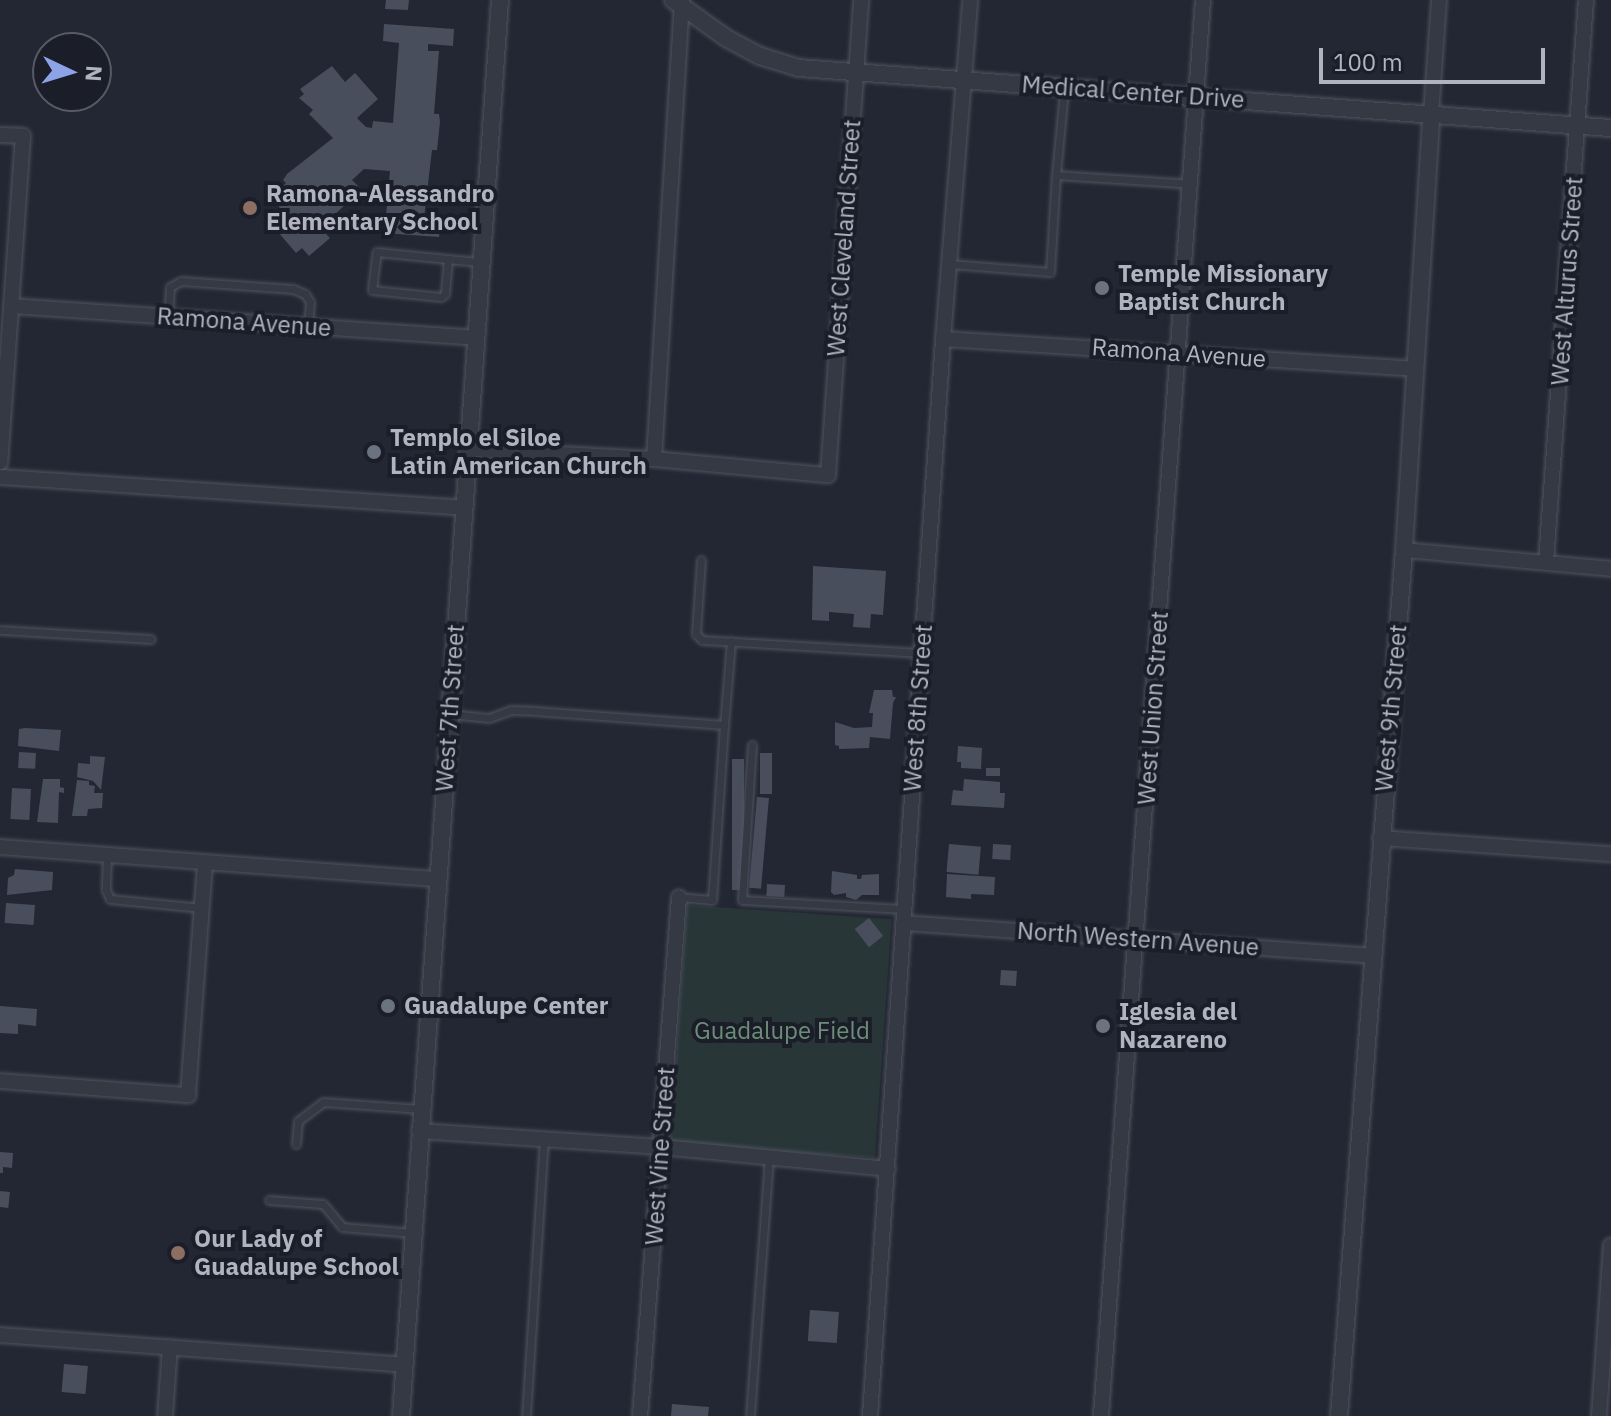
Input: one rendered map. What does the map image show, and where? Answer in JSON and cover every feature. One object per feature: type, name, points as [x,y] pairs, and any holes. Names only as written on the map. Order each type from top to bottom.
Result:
[{"type":"street","name":"West 7th Street","points":[[401,1416],[500,0]]},
{"type":"street","name":"West Cleveland Street","points":[[654,459],[828,475],[861,0]]},
{"type":"street","name":"West 8th Street","points":[[870,1416],[943,339],[970,0]]},
{"type":"street","name":"West Union Street","points":[[1101,1416],[1181,353],[1203,0]]},
{"type":"street","name":"West 9th Street","points":[[1339,1416],[1404,550],[1439,0]]},
{"type":"street","name":"West Alturus Street","points":[[1546,562],[1586,0]]},
{"type":"street","name":"Medical Center Drive","points":[[679,2],[726,38],[760,56],[799,68],[1611,128]]},
{"type":"street","points":[[469,449],[654,459],[679,2]]},
{"type":"street","points":[[0,135],[23,136],[11,306],[3,363],[0,462]]},
{"type":"street","name":"Ramona Avenue","points":[[11,306],[476,338]]},
{"type":"street","name":"Ramona Avenue","points":[[943,339],[1415,369]]},
{"type":"street","points":[[0,477],[464,508]]},
{"type":"street","points":[[1404,550],[1611,569]]},
{"type":"street","points":[[1380,838],[1611,854]]},
{"type":"street","points":[[0,847],[438,879]]},
{"type":"street","points":[[0,1081],[188,1095],[205,863]]},
{"type":"street","name":"West Vine Street","points":[[640,1416],[679,897]]},
{"type":"street","name":"North Western Avenue","points":[[904,916],[1372,956]]},
{"type":"street","points":[[419,1131],[661,1147],[888,1169]]},
{"type":"street","points":[[1599,1416],[1611,1245]]},
{"type":"street","points":[[0,1335],[404,1365]]},
{"type":"street","points":[[165,1416],[170,1347]]},
{"type":"lane","points":[[949,264],[1050,272],[1064,87]]},
{"type":"lane","points":[[1056,175],[1192,184]]},
{"type":"lane","points":[[448,259],[445,294],[441,297],[372,290],[377,252],[482,262]]},
{"type":"lane","points":[[168,317],[170,287],[181,281],[293,289],[305,294],[310,302],[308,326]]},
{"type":"lane","points":[[701,560],[698,638],[922,653]]},
{"type":"lane","points":[[0,630],[151,639]]},
{"type":"lane","points":[[679,897],[712,900],[731,641]]},
{"type":"lane","points":[[450,714],[489,718],[511,710],[724,725]]},
{"type":"lane","points":[[752,745],[742,900],[904,916]]},
{"type":"lane","points":[[107,855],[106,890],[110,899],[202,908]]},
{"type":"lane","points":[[296,1144],[298,1121],[323,1102],[421,1109]]},
{"type":"lane","points":[[526,1416],[544,1139]]},
{"type":"lane","points":[[750,1416],[769,1157]]},
{"type":"lane","points":[[269,1200],[323,1204],[342,1227],[413,1233]]},
{"type":"green space","name":"Guadalupe Field","points":[[687,905],[892,919],[875,1158],[670,1143]]},
{"type":"building","points":[[386,0],[409,0],[408,10],[385,9]]},
{"type":"building","points":[[384,24],[454,29],[453,46],[428,44],[428,51],[439,51],[434,114],[439,114],[440,122],[437,150],[432,150],[424,218],[441,219],[439,237],[369,232],[370,215],[386,216],[390,171],[364,169],[352,180],[358,186],[342,200],[346,204],[320,228],[330,238],[309,256],[302,248],[296,253],[278,232],[283,227],[276,219],[284,213],[271,197],[286,183],[283,180],[287,174],[333,138],[309,114],[313,110],[299,98],[304,94],[300,89],[332,66],[345,82],[355,73],[378,99],[357,118],[366,127],[372,128],[373,121],[393,123],[399,43],[383,41]]},
{"type":"building","points":[[813,566],[886,571],[883,615],[871,614],[870,628],[853,627],[854,614],[829,612],[829,621],[812,620]]},
{"type":"building","points":[[874,690],[892,690],[893,697],[896,697],[890,739],[870,737],[869,748],[839,749],[835,745],[835,722],[854,728],[872,727],[873,713],[869,713]]},
{"type":"building","points":[[19,729],[61,730],[59,751],[18,746]]},
{"type":"building","points":[[958,746],[982,748],[981,769],[961,768],[961,762],[957,762]]},
{"type":"building","points":[[19,752],[36,753],[35,769],[18,768]]},
{"type":"building","points":[[760,753],[772,753],[772,794],[760,794]]},
{"type":"building","points":[[90,756],[105,757],[101,790],[93,781],[77,777],[78,763],[90,764]]},
{"type":"building","points":[[732,759],[744,759],[744,890],[732,890]]},
{"type":"building","points":[[986,768],[1000,768],[1000,776],[986,776]]},
{"type":"building","points":[[43,779],[60,779],[60,787],[64,788],[64,793],[59,792],[58,823],[37,822]]},
{"type":"building","points":[[964,779],[1000,782],[1000,793],[1005,793],[1004,808],[951,805],[953,790],[963,791]]},
{"type":"building","points":[[77,780],[89,781],[89,785],[95,786],[94,793],[103,793],[102,808],[88,809],[87,816],[72,816]]},
{"type":"building","points":[[12,788],[31,789],[29,820],[10,819]]},
{"type":"building","points":[[757,797],[769,798],[761,889],[749,888]]},
{"type":"building","points":[[949,844],[981,847],[978,875],[947,872]]},
{"type":"building","points":[[993,844],[1011,845],[1010,860],[992,859]]},
{"type":"building","points":[[15,869],[53,872],[52,890],[7,895],[8,878],[14,875]]},
{"type":"building","points":[[832,871],[857,875],[857,879],[861,879],[862,875],[879,874],[879,895],[862,895],[856,900],[846,897],[846,893],[834,895],[831,892]]},
{"type":"building","points":[[947,874],[995,877],[994,895],[971,894],[971,899],[946,897]]},
{"type":"building","points":[[767,884],[785,885],[784,897],[766,896]]},
{"type":"building","points":[[6,903],[35,905],[34,925],[5,923]]},
{"type":"building","points":[[869,918],[883,936],[869,947],[855,929]]},
{"type":"building","points":[[1001,970],[1017,971],[1016,986],[1000,985]]},
{"type":"building","points":[[0,1006],[37,1009],[36,1026],[18,1024],[18,1034],[0,1033]]},
{"type":"building","points":[[0,1152],[13,1153],[12,1168],[3,1167],[3,1173],[0,1173]]},
{"type":"building","points":[[0,1191],[10,1192],[8,1208],[0,1207]]},
{"type":"building","points":[[810,1310],[839,1312],[837,1343],[808,1341]]},
{"type":"building","points":[[64,1364],[88,1366],[85,1394],[62,1392]]},
{"type":"building","points":[[672,1404],[709,1407],[708,1416],[671,1416]]},
{"type":"place","name":"Ramona-Alessandro Elementary School","points":[[250,208]]},
{"type":"place","name":"Temple Missionary Baptist Church","points":[[1102,288]]},
{"type":"place","name":"Templo el Siloe Latin American Church","points":[[374,452]]},
{"type":"place","name":"Guadalupe Center","points":[[388,1006]]},
{"type":"place","name":"Iglesia del Nazareno","points":[[1103,1026]]},
{"type":"place","name":"Our Lady of Guadalupe School","points":[[178,1253]]}]
